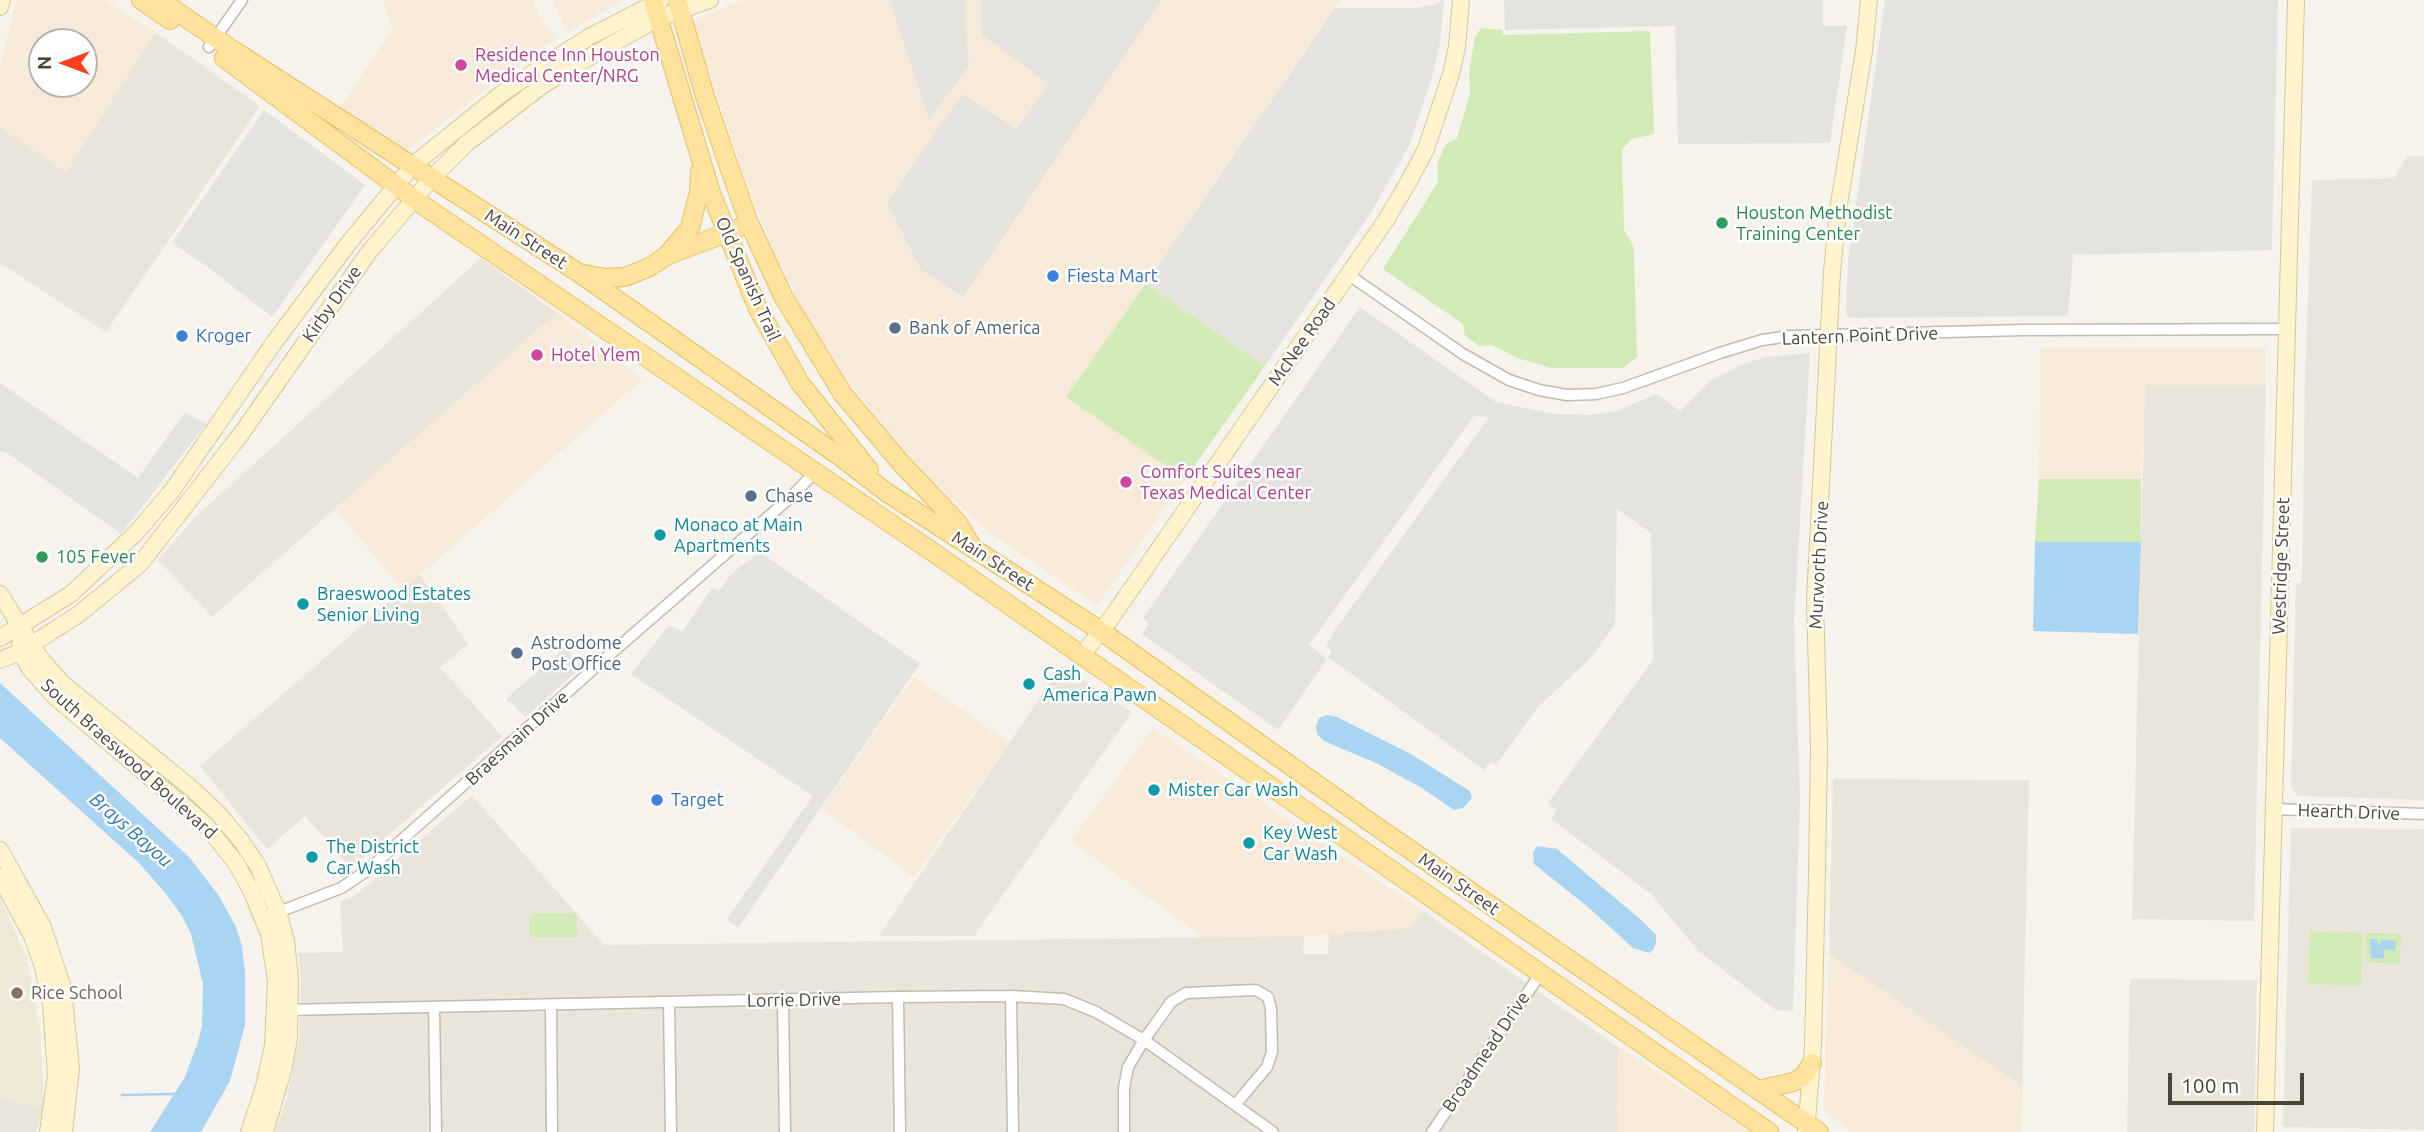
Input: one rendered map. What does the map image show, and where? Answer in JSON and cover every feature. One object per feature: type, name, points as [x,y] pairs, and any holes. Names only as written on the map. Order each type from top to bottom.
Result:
[{"type":"main road","points":[[0,7],[2,0]]},
{"type":"main road","name":"Main Street","points":[[141,0],[413,165],[579,273],[886,492],[1101,631],[1810,1129]]},
{"type":"main road","name":"Main Street","points":[[160,0],[282,99],[414,199],[937,555],[1769,1132]]},
{"type":"main road","name":"Kirby Drive","points":[[2,660],[26,649],[79,614],[140,564],[189,504],[369,252],[432,177],[527,86],[589,37],[656,5],[679,5],[710,0]]},
{"type":"main road","name":"McNee Road","points":[[1082,656],[1386,220],[1426,149],[1451,74],[1457,47],[1461,0]]},
{"type":"main road","name":"Murworth Drive","points":[[1810,1129],[1819,770],[1815,600],[1838,210],[1869,0]]},
{"type":"main road","name":"Westridge Street","points":[[2265,1132],[2296,0]]},
{"type":"main road","name":"Old Spanish Trail","points":[[656,5],[710,193],[758,309],[787,363],[819,408],[937,555]]},
{"type":"main road","name":"Old Spanish Trail","points":[[679,5],[705,96],[749,223],[783,296],[842,393],[900,462],[958,523],[972,548]]},
{"type":"main road","name":"Kirby Drive","points":[[0,638],[71,594],[136,533],[171,492],[275,340],[413,165],[459,126],[527,86]]},
{"type":"main road","points":[[579,273],[605,278],[625,277],[650,267],[666,256],[691,228],[699,192],[700,154]]},
{"type":"main road","points":[[666,256],[749,223]]},
{"type":"main road","points":[[275,340],[296,355]]},
{"type":"main road","points":[[819,408],[842,393]]},
{"type":"main road","points":[[815,472],[829,449]]},
{"type":"main road","points":[[0,594],[19,626],[26,649]]},
{"type":"main road","name":"South Braeswood Boulevard","points":[[26,649],[44,685],[67,708],[205,824],[236,863],[270,915],[276,982],[283,1010],[284,1067],[265,1132]]},
{"type":"main road","points":[[1351,842],[1367,820]]},
{"type":"main road","points":[[0,850],[43,927],[49,965],[56,1075],[48,1132]]},
{"type":"main road","points":[[0,877],[63,988],[71,1068],[64,1132]]},
{"type":"main road","points":[[1447,908],[1461,886]]},
{"type":"main road","points":[[1541,973],[1557,952]]},
{"type":"main road","name":"South Braeswood Boulevard","points":[[249,1132],[264,1087],[283,1010]]},
{"type":"main road","points":[[1758,1090],[1803,1077],[1812,1063]]},
{"type":"street","points":[[212,43],[242,0]]},
{"type":"street","name":"Lantern Point Drive","points":[[1349,275],[1463,354],[1509,380],[1539,390],[1567,395],[1596,394],[1623,388],[1762,340],[1830,335],[2032,330],[2287,329]]},
{"type":"street","name":"Braesmain Drive","points":[[270,915],[341,888],[368,870],[792,496],[815,472]]},
{"type":"street","name":"Hearth Drive","points":[[2273,809],[2424,814]]},
{"type":"street","name":"Broadmead Drive","points":[[1432,1132],[1541,973]]},
{"type":"street","points":[[1124,1132],[1124,1088],[1128,1067],[1171,1002],[1185,993],[1256,990],[1268,998],[1271,1009],[1272,1052],[1267,1067],[1235,1105]]},
{"type":"street","points":[[1011,996],[1013,1132]]},
{"type":"street","name":"Lorrie Drive","points":[[283,1010],[898,997],[1011,996],[1064,999],[1080,1004],[1144,1040],[1273,1132]]},
{"type":"street","points":[[898,997],[900,1132]]},
{"type":"street","points":[[783,1000],[785,1132]]},
{"type":"street","points":[[669,1002],[671,1132]]},
{"type":"street","points":[[551,1005],[552,1132]]},
{"type":"street","points":[[434,1007],[436,1132]]},
{"type":"shaded area","points":[[16,0],[104,0],[155,32],[66,172],[0,127],[0,66]]},
{"type":"shaded area","points":[[383,0],[533,0],[542,21],[558,38],[534,52],[407,150],[339,110],[392,29]]},
{"type":"shaded area","points":[[552,0],[625,0],[567,32]]},
{"type":"shaded area","points":[[745,0],[1340,0],[1067,397],[1185,479],[1097,606],[990,533],[949,497],[901,449],[847,380],[808,320],[775,254],[748,188],[693,24],[697,18]]},
{"type":"shaded area","points":[[890,0],[964,0],[969,66],[929,120]]},
{"type":"shaded area","points":[[981,0],[1162,0],[963,297],[921,270],[887,203],[962,94],[1017,129],[1049,84],[982,35]]},
{"type":"shaded area","points":[[1444,0],[1440,43],[1432,77],[1409,146],[1372,211],[1265,366],[1146,283],[1335,8],[1417,8],[1436,4]]},
{"type":"shaded area","points":[[1504,0],[1823,0],[1823,26],[1847,26],[1830,143],[1678,144],[1675,26],[1505,30]]},
{"type":"shaded area","points":[[1885,0],[2278,0],[2272,250],[2073,255],[2068,316],[1850,318],[1846,314],[1848,261]]},
{"type":"shaded area","points":[[155,32],[260,106],[106,332],[0,263],[0,127],[66,172]]},
{"type":"shaded area","points":[[264,110],[365,185],[272,317],[172,243]]},
{"type":"shaded area","points":[[2407,156],[2424,156],[2424,800],[2298,796],[2291,787],[2296,584],[2302,582],[2312,180],[2394,178]]},
{"type":"shaded area","points":[[481,258],[557,313],[212,617],[158,560],[192,520]]},
{"type":"shaded area","points":[[1360,307],[1496,402],[1555,414],[1589,415],[1616,411],[1657,394],[1680,411],[1710,381],[1741,365],[1765,357],[1810,353],[1794,621],[1800,799],[1793,1011],[1776,1010],[1698,951],[1651,894],[1551,819],[1557,810],[1548,803],[1653,660],[1651,533],[1617,509],[1615,624],[1590,659],[1538,707],[1496,765],[1490,762],[1484,770],[1328,657],[1332,651],[1326,646],[1335,630],[1489,417],[1474,416],[1309,645],[1327,659],[1278,730],[1142,634],[1149,624],[1143,618]]},
{"type":"shaded area","points":[[557,313],[643,379],[403,590],[335,509]]},
{"type":"shaded area","points":[[2040,348],[2266,348],[2266,385],[2145,385],[2141,479],[2039,479]]},
{"type":"shaded area","points":[[0,383],[138,478],[185,412],[206,424],[121,534],[6,452],[0,451]]},
{"type":"shaded area","points":[[2145,385],[2266,385],[2254,921],[2132,919]]},
{"type":"shaded area","points":[[760,552],[920,664],[738,928],[727,919],[813,796],[631,674],[669,625],[682,632],[712,588],[719,591],[732,573]]},
{"type":"shaded area","points":[[420,575],[468,644],[440,667],[502,736],[351,868],[305,816],[267,849],[200,766]]},
{"type":"shaded area","points":[[564,648],[575,658],[577,671],[525,717],[511,702],[507,702],[507,698]]},
{"type":"shaded area","points":[[1061,666],[1132,712],[974,936],[879,936]]},
{"type":"shaded area","points":[[914,677],[1009,742],[914,877],[822,809]]},
{"type":"shaded area","points":[[1153,728],[1423,911],[1410,928],[1304,936],[1203,937],[1071,841]]},
{"type":"shaded area","points":[[1833,779],[2029,780],[2022,1086],[1829,954]]},
{"type":"shaded area","points":[[472,795],[604,945],[1304,936],[1303,954],[1328,954],[1329,934],[1410,928],[1423,911],[1618,1047],[1617,1132],[275,1132],[287,1098],[299,1039],[301,979],[298,953],[343,952],[340,901],[353,897],[368,885]]},
{"type":"shaded area","points":[[2291,828],[2424,829],[2424,1130],[2283,1127]]},
{"type":"shaded area","name":"Rice School","points":[[0,898],[27,959],[40,1028],[44,1108],[0,1097]]},
{"type":"shaded area","points":[[1829,954],[2022,1086],[2021,1132],[1853,1132],[1824,1112]]},
{"type":"shaded area","points":[[2130,979],[2257,980],[2254,1132],[2127,1132]]},
{"type":"shaded area","points":[[1618,1047],[1750,1132],[1617,1132]]},
{"type":"shaded area","points":[[0,1097],[44,1108],[36,1132],[0,1132]]},
{"type":"green space","points":[[1481,28],[1502,30],[1503,35],[1650,31],[1654,134],[1632,139],[1622,149],[1624,230],[1633,246],[1634,255],[1637,357],[1623,368],[1552,368],[1517,358],[1492,345],[1479,346],[1465,336],[1463,324],[1383,269],[1438,182],[1437,164],[1446,144],[1457,138],[1470,94],[1469,72],[1475,37]]},
{"type":"green space","points":[[1146,283],[1265,366],[1185,479],[1066,397]]},
{"type":"green space","points":[[2039,479],[2141,479],[2141,542],[2035,542]]},
{"type":"green space","points":[[533,913],[573,913],[577,918],[577,937],[530,937],[529,917]]},
{"type":"green space","points":[[2310,931],[2363,933],[2361,986],[2308,984]]},
{"type":"green space","points":[[2365,933],[2401,934],[2400,964],[2365,962]]},
{"type":"water","points":[[2035,542],[2141,542],[2138,634],[2033,631]]},
{"type":"water","name":"Brays Bayou","points":[[0,683],[189,857],[219,896],[236,927],[242,946],[245,972],[245,1025],[230,1081],[201,1132],[150,1132],[185,1077],[202,1026],[203,984],[191,934],[167,895],[139,863],[0,738]]},
{"type":"water","points":[[1327,715],[1337,717],[1409,753],[1470,791],[1472,798],[1463,808],[1454,810],[1422,788],[1376,763],[1324,741],[1317,734],[1316,726],[1319,718]]},
{"type":"water","points":[[1537,846],[1557,849],[1640,919],[1656,935],[1653,950],[1649,953],[1633,948],[1588,907],[1534,864],[1533,853]]},
{"type":"water","points":[[2370,939],[2377,939],[2378,945],[2381,940],[2396,941],[2395,951],[2384,949],[2384,959],[2371,958]]},
{"type":"waterway","points":[[122,1095],[174,1094]]},
{"type":"place","name":"Residence Inn Houston Medical Center/NRG","points":[[461,65]]},
{"type":"place","name":"Houston Methodist Training Center","points":[[1722,223]]},
{"type":"place","name":"Fiesta Mart","points":[[1053,276]]},
{"type":"place","name":"Bank of America","points":[[895,328]]},
{"type":"place","name":"Kroger","points":[[182,336]]},
{"type":"place","name":"Hotel Ylem","points":[[537,355]]},
{"type":"place","name":"Comfort Suites near Texas Medical Center","points":[[1126,482]]},
{"type":"place","name":"Chase","points":[[751,496]]},
{"type":"place","name":"Monaco at Main Apartments","points":[[660,535]]},
{"type":"place","name":"105 Fever","points":[[42,557]]},
{"type":"place","name":"Braeswood Estates Senior Living","points":[[303,604]]},
{"type":"place","name":"Astrodome Post Office","points":[[517,653]]},
{"type":"place","name":"Cash America Pawn","points":[[1029,684]]},
{"type":"place","name":"Mister Car Wash","points":[[1154,790]]},
{"type":"place","name":"Target","points":[[657,800]]},
{"type":"place","name":"Key West Car Wash","points":[[1249,843]]},
{"type":"place","name":"The District Car Wash","points":[[312,857]]},
{"type":"place","name":"Rice School","points":[[17,993]]}]
